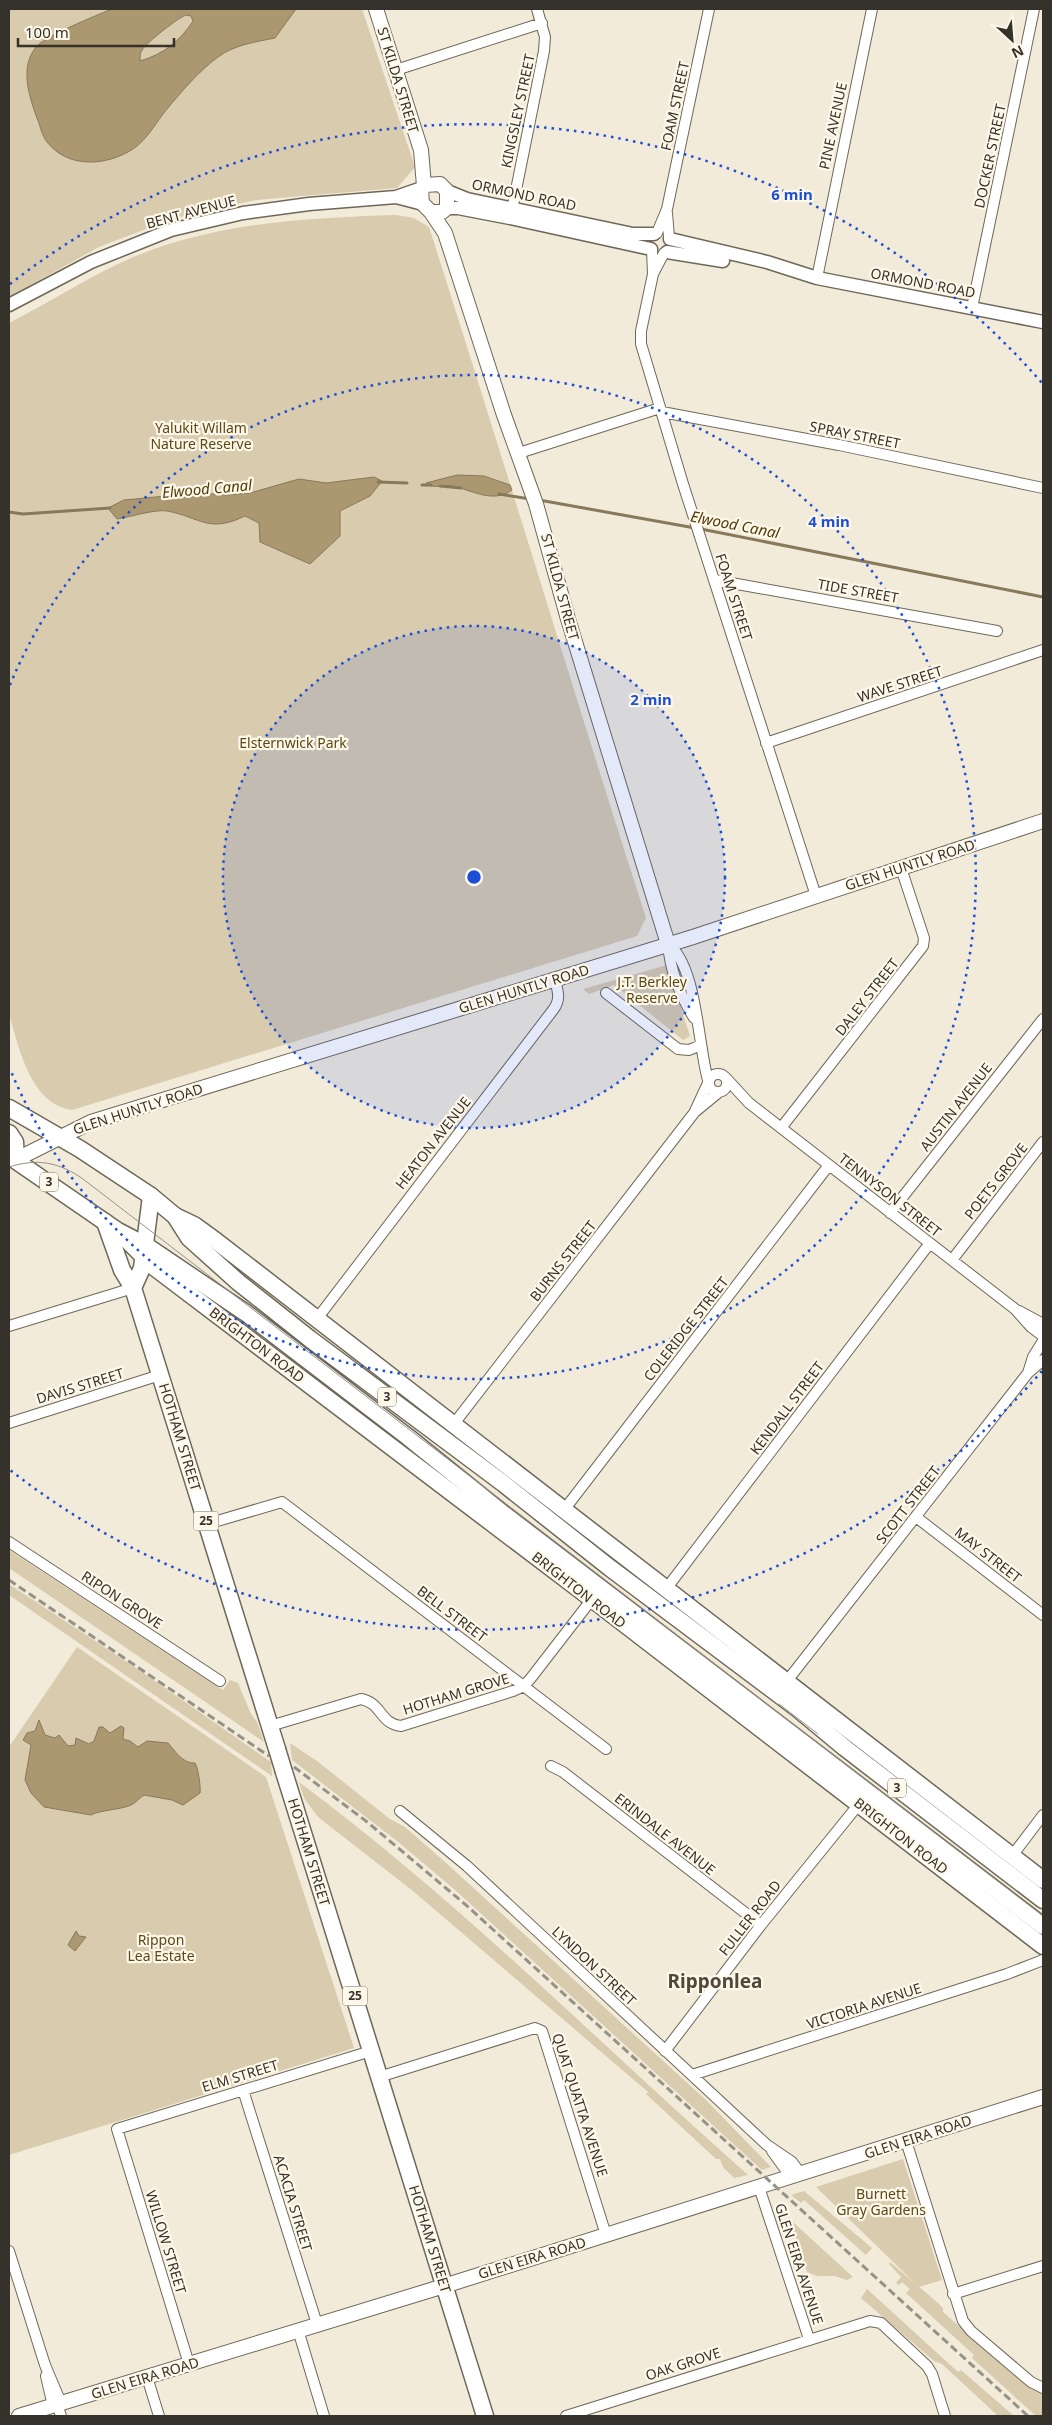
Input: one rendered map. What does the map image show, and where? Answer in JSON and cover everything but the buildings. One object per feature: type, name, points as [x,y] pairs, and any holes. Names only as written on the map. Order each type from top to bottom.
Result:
[{"type":"main road","name":"ST KILDA STREET","points":[[376,9],[421,150],[444,188]]},
{"type":"main road","name":"ST KILDA STREET","points":[[421,150],[423,187],[421,197],[437,209],[504,415],[528,478],[543,524],[568,619],[668,944]]},
{"type":"main road","points":[[423,187],[444,188],[437,209]]},
{"type":"main road","name":"GLEN HUNTLY ROAD","points":[[12,1159],[91,1122],[161,1099],[555,980],[1043,822]]},
{"type":"main road","name":"3","points":[[10,1105],[150,1196],[175,1216],[189,1238],[225,1272],[390,1399],[498,1478],[610,1568],[798,1709],[904,1794],[1043,1900]]},
{"type":"main road","points":[[9,1132],[15,1142],[12,1159]]},
{"type":"main road","name":"BRIGHTON ROAD","points":[[12,1159],[144,1252],[464,1502],[1043,1946]]},
{"type":"main road","points":[[133,1288],[140,1275],[150,1196]]},
{"type":"main road","points":[[175,1216],[199,1229],[1043,1880]]},
{"type":"main road","name":"HOTHAM STREET","points":[[111,1227],[122,1270],[133,1288],[485,2416]]},
{"type":"main road","name":"BRIGHTON ROAD","points":[[144,1252],[228,1300],[456,1475],[501,1512],[683,1649],[796,1738],[1043,1926]]},
{"type":"main road","points":[[377,1414],[393,1395],[423,1402]]},
{"type":"main road","points":[[456,1475],[464,1502]]},
{"type":"main road","points":[[595,1534],[610,1568]]},
{"type":"main road","points":[[651,1645],[683,1649],[696,1634],[738,1644]]},
{"type":"main road","points":[[887,1759],[904,1794]]},
{"type":"main road","points":[[927,1836],[940,1821],[945,1819],[967,1821]]},
{"type":"main road","name":"GLEN EIRA ROAD","points":[[19,2416],[58,2407],[147,2377],[796,2176],[1043,2097]]},
{"type":"street","name":"KINGSLEY STREET","points":[[511,213],[544,51],[545,37],[537,9]]},
{"type":"street","name":"FOAM STREET","points":[[663,236],[709,9]]},
{"type":"street","name":"PINE AVENUE","points":[[817,278],[872,9]]},
{"type":"street","name":"DOCKER STREET","points":[[972,308],[1034,9]]},
{"type":"street","points":[[396,70],[542,23]]},
{"type":"street","name":"BENT AVENUE","points":[[9,305],[117,250],[170,230],[243,212],[309,204],[396,198],[423,187]]},
{"type":"street","name":"ORMOND ROAD","points":[[444,188],[467,199],[511,213],[658,251],[776,271],[797,272]]},
{"type":"street","name":"BENT AVENUE","points":[[396,198],[437,209]]},
{"type":"street","name":"ORMOND ROAD","points":[[437,209],[458,208],[511,213],[633,234],[663,236],[767,262],[817,278],[1043,322]]},
{"type":"street","points":[[663,236],[671,246],[658,251],[650,240],[663,236]]},
{"type":"street","name":"FOAM STREET","points":[[658,251],[640,341],[816,896]]},
{"type":"street","name":"SPRAY STREET","points":[[519,453],[661,410],[1043,488]]},
{"type":"street","name":"TIDE STREET","points":[[715,580],[997,631]]},
{"type":"street","name":"WAVE STREET","points":[[766,743],[1043,650]]},
{"type":"street","name":"DALEY STREET","points":[[781,1128],[923,946],[924,938],[901,868]]},
{"type":"street","name":"ST KILDA STREET","points":[[668,944],[680,956],[693,995],[701,1045]]},
{"type":"street","name":"HEATON AVENUE","points":[[316,1320],[557,1005],[559,994],[555,980]]},
{"type":"street","points":[[606,993],[676,1048],[687,1051],[701,1045],[702,1059],[708,1082]]},
{"type":"street","name":"AUSTIN AVENUE","points":[[890,1212],[1043,1019]]},
{"type":"street","name":"TENNYSON STREET","points":[[701,1045],[712,1067],[749,1103],[1015,1309],[1043,1336]]},
{"type":"street","points":[[708,1082],[712,1075],[722,1075],[726,1086],[720,1092]]},
{"type":"street","name":"TENNYSON STREET","points":[[708,1082],[711,1089],[749,1103]]},
{"type":"street","name":"BURNS STREET","points":[[454,1425],[694,1113],[708,1082]]},
{"type":"street","name":"BURNS STREET","points":[[694,1113],[720,1092]]},
{"type":"street","name":"POETS GROVE","points":[[952,1260],[1043,1142]]},
{"type":"street","name":"COLERIDGE STREET","points":[[564,1510],[829,1165]]},
{"type":"street","name":"KENDALL STREET","points":[[666,1589],[930,1243]]},
{"type":"street","points":[[9,1326],[133,1288]]},
{"type":"street","name":"TENNYSON STREET","points":[[1015,1309],[1043,1324]]},
{"type":"street","name":"SCOTT STREET","points":[[787,1682],[1028,1373],[1033,1357],[1043,1341]]},
{"type":"street","points":[[1028,1373],[1043,1360]]},
{"type":"street","name":"DAVIS STREET","points":[[9,1423],[160,1376]]},
{"type":"street","name":"BELL STREET","points":[[207,1524],[282,1502],[606,1749]]},
{"type":"street","name":"MAY STREET","points":[[916,1517],[1043,1615]]},
{"type":"street","name":"RIPON GROVE","points":[[9,1542],[220,1681]]},
{"type":"street","name":"HOTHAM GROVE","points":[[270,1726],[361,1699],[372,1702],[387,1721],[401,1726],[508,1694],[524,1686],[592,1600]]},
{"type":"street","name":"ERINDALE AVENUE","points":[[552,1766],[563,1772],[761,1925]]},
{"type":"street","name":"FULLER ROAD","points":[[665,2051],[761,1925],[859,1804]]},
{"type":"street","name":"LYNDON STREET","points":[[400,1811],[467,1866],[767,2145],[796,2176]]},
{"type":"street","points":[[1012,1856],[1043,1815]]},
{"type":"street","name":"VICTORIA AVENUE","points":[[692,2075],[1007,1974],[1043,1960]]},
{"type":"street","name":"QUAT QUATTA AVENUE","points":[[379,2077],[539,2029],[545,2035],[606,2235]]},
{"type":"street","name":"ELM STREET","points":[[117,2129],[371,2050]]},
{"type":"street","name":"ACACIA STREET","points":[[243,2090],[317,2324]]},
{"type":"street","name":"WILLOW STREET","points":[[117,2129],[189,2364]]},
{"type":"street","points":[[906,2141],[953,2294],[966,2326],[1031,2382],[1043,2388]]},
{"type":"street","name":"GLEN EIRA AVENUE","points":[[759,2187],[809,2339],[865,2322],[881,2323],[927,2366],[932,2374],[945,2416]]},
{"type":"street","points":[[9,2251],[58,2407]]},
{"type":"street","points":[[953,2294],[1043,2266]]},
{"type":"street","points":[[298,2330],[324,2416]]},
{"type":"street","name":"OAK GROVE","points":[[566,2416],[809,2339]]},
{"type":"street","points":[[147,2377],[158,2416]]},
{"type":"green space","points":[[9,9],[362,9],[415,167],[397,188],[256,200],[175,218],[99,247],[9,297]]},
{"type":"green space","name":"Elsternwick Park","points":[[396,215],[414,218],[429,227],[646,918],[637,936],[72,1110],[58,1106],[36,1086],[28,1072],[9,1014],[9,323],[120,263],[186,239],[220,231],[290,221]]},
{"type":"green space","name":"J.T. Berkley Reserve","points":[[667,965],[690,1036],[683,1040],[614,985],[589,994],[583,989]]},
{"type":"green space","points":[[9,1550],[223,1690],[230,1680],[238,1683],[251,1714],[257,1722],[264,1742],[9,1568]]},
{"type":"green space","points":[[9,1584],[142,1672],[271,1762],[272,1776],[9,1595]]},
{"type":"green space","name":"Rippon Lea Estate","points":[[77,1647],[266,1777],[354,2048],[9,2155],[9,1747]]},
{"type":"green space","points":[[290,1743],[317,1761],[390,1819],[405,1827],[445,1862],[706,2100],[771,2167],[762,2170],[454,1889],[397,1841],[292,1760]]},
{"type":"green space","points":[[299,1782],[416,1875],[472,1924],[748,2175],[734,2178],[723,2167],[720,2159],[716,2159],[646,2094],[648,2092],[413,1891],[318,1817],[304,1798]]},
{"type":"green space","name":"Burnett Gray Gardens","points":[[903,2159],[942,2280],[919,2287],[816,2187]]},
{"type":"green space","points":[[804,2191],[872,2248],[866,2255],[804,2200],[801,2203],[791,2195]]},
{"type":"green space","points":[[789,2216],[794,2223],[853,2277],[847,2280],[835,2276],[817,2276],[807,2272]]},
{"type":"green space","points":[[890,2262],[938,2303],[943,2308],[943,2312],[989,2353],[1043,2394],[1043,2416],[1036,2416],[972,2358],[974,2355],[906,2293],[910,2289],[902,2282],[899,2285],[896,2283],[901,2277],[889,2264]]},
{"type":"green space","points":[[867,2289],[958,2372],[961,2370],[1014,2416],[998,2416],[942,2364],[934,2361],[861,2298]]},
{"type":"shaded area","points":[[112,9],[296,9],[275,38],[238,47],[224,53],[197,75],[133,149],[112,159],[88,162],[77,161],[56,151],[44,137],[29,91],[27,81],[28,63],[37,46],[42,42],[61,31]],"holes":[[[186,15],[191,16],[193,21],[177,41],[157,55],[140,61],[141,51],[150,42],[182,17]]]},
{"type":"shaded area","points":[[457,475],[484,476],[510,485],[512,490],[505,494],[490,496],[452,486],[432,486],[426,483]]},
{"type":"shaded area","points":[[374,477],[382,481],[370,496],[340,511],[340,536],[310,564],[260,542],[259,523],[245,516],[222,524],[204,522],[167,511],[149,512],[117,519],[108,508],[124,500],[197,493],[227,495],[250,493],[299,479],[326,483]]},
{"type":"shaded area","points":[[39,1720],[45,1735],[55,1738],[59,1735],[68,1746],[75,1745],[76,1738],[89,1744],[94,1741],[99,1727],[103,1727],[110,1733],[121,1726],[124,1728],[123,1739],[130,1741],[138,1747],[147,1741],[168,1743],[183,1759],[195,1763],[200,1793],[183,1805],[172,1800],[144,1795],[131,1805],[91,1815],[44,1807],[31,1793],[25,1780],[31,1745],[23,1740],[27,1733],[35,1731]]},
{"type":"shaded area","points":[[76,1931],[79,1936],[86,1937],[75,1951],[68,1945]]},
{"type":"waterway","name":"Elwood Canal","points":[[378,482],[407,483]]},
{"type":"waterway","name":"Elwood Canal","points":[[422,485],[431,485]]},
{"type":"waterway","name":"Elwood Canal","points":[[440,486],[461,488]]},
{"type":"waterway","name":"Elwood Canal","points":[[499,494],[530,499]]},
{"type":"waterway","name":"Elwood Canal","points":[[539,500],[695,528]]},
{"type":"waterway","name":"Elwood Canal","points":[[9,512],[23,514],[110,508]]},
{"type":"waterway","name":"Elwood Canal","points":[[701,529],[1043,597]]},
{"type":"tram line","points":[[9,1167],[38,1162],[48,1163],[74,1173],[83,1179],[1043,1916]]},
{"type":"tram line","points":[[779,1704],[818,1734]]},
{"type":"railway","points":[[9,1580],[269,1756]]},
{"type":"railway","points":[[294,1767],[366,1821],[466,1905],[1028,2416]]},
{"type":"district","name":"Ripponlea","points":[[715,1981]]},
{"type":"park label","name":"Yalukit Willam Nature Reserve","points":[[201,436]]}]
